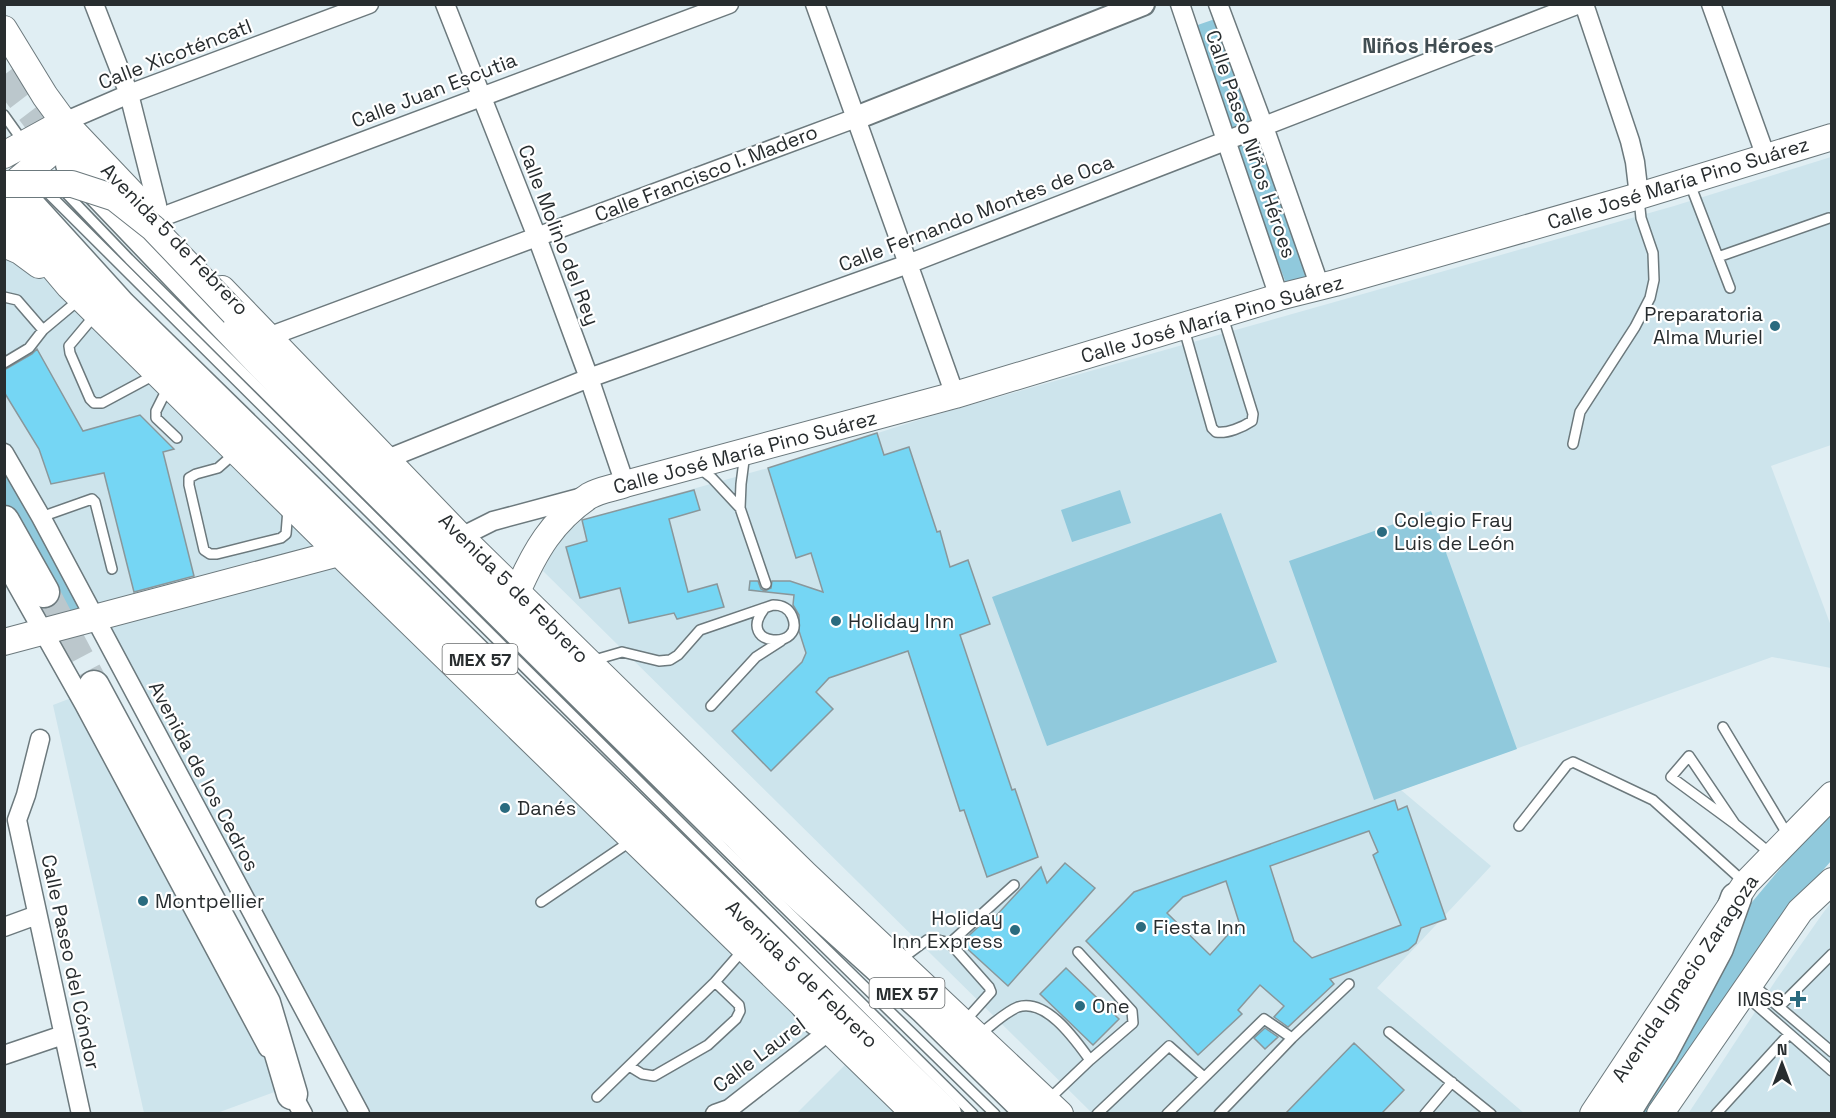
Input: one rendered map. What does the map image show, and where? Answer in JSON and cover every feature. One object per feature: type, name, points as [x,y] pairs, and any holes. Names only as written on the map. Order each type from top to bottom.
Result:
[{"type":"highway","name":"Avenida 5 de Febrero","points":[[82,159],[289,392],[684,786],[739,836],[778,876],[924,1008],[1046,1110]]},
{"type":"highway","name":"Avenida 5 de Febrero","points":[[15,178],[121,306],[634,824],[733,907],[946,1113]]},
{"type":"highway","points":[[4,521],[44,592]]},
{"type":"highway","points":[[94,686],[265,1003],[297,1104]]},
{"type":"highway","points":[[644,715],[684,786]]},
{"type":"highway","points":[[543,750],[634,824]]},
{"type":"highway","points":[[778,876],[849,915]]},
{"type":"highway","points":[[1624,1113],[1663,1051],[1718,948],[1741,891]]},
{"type":"highway","points":[[733,907],[823,1026]]},
{"type":"main road","name":"Avenida 5 de Febrero","points":[[4,29],[45,96],[64,122],[82,159],[157,220],[461,537],[975,1035],[1046,1110]]},
{"type":"main road","points":[[15,178],[64,122]]},
{"type":"main road","name":"Calle José María Pino Suárez","points":[[517,592],[531,560],[548,532],[591,495],[955,395],[1279,297],[1639,196],[1832,137]]},
{"type":"main road","points":[[15,178],[54,150],[72,148],[82,159]]},
{"type":"main road","points":[[15,178],[82,299],[339,553],[543,750]]},
{"type":"main road","points":[[15,178],[72,184],[115,198],[153,228],[453,538],[517,592]]},
{"type":"main road","points":[[4,642],[339,553]]},
{"type":"main road","name":"Avenida Ignacio Zaragoza","points":[[1593,1113],[1741,891],[1781,846],[1832,795]]},
{"type":"main road","name":"Avenida 5 de Febrero","points":[[634,824],[745,948],[915,1113]]},
{"type":"main road","points":[[1660,1113],[1800,911],[1832,881]]},
{"type":"street","points":[[94,4],[129,94],[157,205],[157,220]]},
{"type":"street","name":"Calle Xicoténcatl","points":[[64,122],[129,94],[369,4]]},
{"type":"street","name":"Calle Molino del Rey","points":[[445,4],[537,237],[625,484]]},
{"type":"street","name":"Calle Juan Escutia","points":[[157,220],[729,4]]},
{"type":"street","points":[[815,4],[955,395]]},
{"type":"street","name":"Calle Francisco I. Madero","points":[[268,337],[856,118],[1143,4]]},
{"type":"street","name":"Calle Paseo Niños Héroes","points":[[1180,4],[1279,297]]},
{"type":"street","name":"Calle Paseo Niños Héroes","points":[[1218,4],[1320,287]]},
{"type":"street","name":"Calle Fernando Montes de Oca","points":[[387,459],[589,378],[908,264],[1579,4]]},
{"type":"street","points":[[1584,4],[1630,141],[1639,196]]},
{"type":"street","points":[[1711,4],[1766,157]]},
{"type":"street","name":"Avenida de los Cedros","points":[[4,453],[95,617],[360,1113]]},
{"type":"street","name":"Calle José María Pino Suárez","points":[[461,537],[493,521],[591,495]]},
{"type":"street","points":[[4,562],[44,632],[297,1104]]},
{"type":"street","points":[[11,822],[34,766],[39,739]]},
{"type":"street","name":"Calle Paseo del Cóndor","points":[[11,822],[37,915],[81,1113]]},
{"type":"street","points":[[4,927],[37,915]]},
{"type":"street","name":"Calle Laurel","points":[[725,1112],[823,1026]]},
{"type":"street","points":[[4,1055],[63,1035]]},
{"type":"lane","points":[[4,115],[15,178],[973,1113]]},
{"type":"lane","points":[[15,178],[129,259],[634,762],[810,931],[994,1113]]},
{"type":"lane","points":[[1689,181],[1730,288]]},
{"type":"lane","points":[[1573,444],[1580,412],[1635,327],[1650,298],[1654,280],[1653,253],[1641,219],[1639,196]]},
{"type":"lane","points":[[1718,257],[1829,218]]},
{"type":"lane","points":[[4,297],[17,300],[43,330]]},
{"type":"lane","points":[[4,363],[29,348],[43,330],[82,299]]},
{"type":"lane","points":[[82,299],[69,346],[73,361],[94,403],[102,403],[164,379]]},
{"type":"lane","points":[[1183,326],[1212,428],[1222,433],[1248,424],[1252,421],[1253,414],[1222,315]]},
{"type":"lane","points":[[164,379],[156,418],[177,438]]},
{"type":"lane","points":[[237,452],[218,468],[189,478],[204,550],[210,554],[217,554],[281,537],[286,534],[288,502]]},
{"type":"lane","points":[[746,452],[740,508],[766,584]]},
{"type":"lane","points":[[695,465],[712,478],[740,508]]},
{"type":"lane","points":[[41,517],[92,499],[95,502],[112,569]]},
{"type":"lane","points":[[769,603],[758,616],[757,625],[760,633],[766,639],[775,641],[784,639]]},
{"type":"lane","points":[[588,662],[622,652],[659,661],[670,660],[678,656],[700,630],[769,603],[781,605],[788,610],[793,617],[794,626],[790,634],[756,657],[711,706]]},
{"type":"lane","points":[[1723,727],[1781,846]]},
{"type":"lane","points":[[1735,824],[1689,756],[1671,777],[1735,824],[1781,846]]},
{"type":"lane","points":[[1519,826],[1567,765],[1573,762],[1653,800],[1741,891]]},
{"type":"lane","points":[[541,902],[634,824]]},
{"type":"lane","points":[[950,943],[1014,885]]},
{"type":"lane","points":[[898,962],[927,940],[934,939],[950,943],[991,992],[975,1035]]},
{"type":"lane","points":[[597,1097],[715,982],[745,948]]},
{"type":"lane","points":[[1046,1110],[1090,1060],[1133,1023],[1132,1011],[1078,952]]},
{"type":"lane","points":[[1779,1007],[1832,954]]},
{"type":"lane","points":[[629,1066],[642,1074],[654,1076],[708,1046],[736,1019],[740,1011],[739,1005],[715,982]]},
{"type":"lane","points":[[1219,1113],[1292,1038],[1349,984]]},
{"type":"lane","points":[[1747,988],[1779,1007],[1832,1052]]},
{"type":"lane","points":[[1747,988],[1789,1034],[1832,1071]]},
{"type":"lane","points":[[975,1035],[1014,1009],[1029,1005],[1045,1011],[1072,1036],[1090,1060]]},
{"type":"lane","points":[[1167,1113],[1264,1019],[1292,1038]]},
{"type":"lane","points":[[1389,1032],[1491,1113]]},
{"type":"lane","points":[[1716,1113],[1789,1034]]},
{"type":"lane","points":[[1097,1113],[1169,1046],[1204,1077]]},
{"type":"lane","points":[[1425,1113],[1452,1082]]},
{"type":"shaded area","points":[[1215,19],[1320,276],[1287,286],[1189,28]]},
{"type":"shaded area","points":[[1831,157],[1831,445],[1771,466],[1831,626],[1831,668],[1772,657],[1401,790],[1491,866],[1377,988],[1524,1113],[1092,1113],[543,571],[556,545],[582,520],[768,468],[928,417],[1674,206]]},
{"type":"shaded area","points":[[4,244],[20,251],[829,1031],[715,1113],[360,1113],[5,453]]},
{"type":"shaded area","points":[[4,453],[95,617],[44,632],[5,562]]},
{"type":"shaded area","points":[[1120,490],[1131,523],[1072,542],[1061,510]]},
{"type":"shaded area","points":[[1431,511],[1517,749],[1374,800],[1289,561]]},
{"type":"shaded area","points":[[1221,513],[1277,662],[1047,746],[992,597]]},
{"type":"shaded area","name":"Montpellier","points":[[79,695],[288,1087],[217,1113],[144,1113],[53,705]]},
{"type":"shaded area","points":[[1831,811],[1831,861],[1779,921],[1648,1113],[1608,1114],[1731,927]]},
{"type":"shaded area","name":"IMSS","points":[[1831,903],[1831,1113],[1688,1114],[1776,980]]},
{"type":"shaded area","points":[[854,1056],[915,1114],[796,1114]]},
{"type":"building","points":[[37,349],[83,431],[140,415],[174,449],[163,452],[194,576],[134,592],[104,473],[51,484],[39,449],[4,392],[4,370]]},
{"type":"building","points":[[877,433],[884,455],[909,447],[937,532],[940,531],[950,567],[968,560],[990,624],[960,635],[1012,790],[1015,789],[1038,857],[987,877],[964,810],[960,811],[908,651],[829,678],[816,692],[833,709],[771,771],[732,731],[802,662],[806,653],[799,631],[799,615],[793,605],[794,595],[749,590],[750,581],[758,581],[761,589],[765,591],[771,588],[772,581],[790,581],[823,592],[811,553],[796,558],[768,468]]},
{"type":"building","points":[[694,490],[700,510],[669,519],[688,592],[717,584],[724,607],[677,619],[674,613],[629,623],[620,588],[580,598],[566,547],[587,541],[582,520]]},
{"type":"building","name":"Fiesta Inn","points":[[1395,800],[1398,810],[1407,806],[1446,919],[1421,928],[1416,943],[1408,950],[1330,979],[1334,984],[1288,1027],[1274,1017],[1284,1006],[1260,985],[1238,1010],[1242,1014],[1198,1055],[1086,941],[1134,892]],"holes":[[[1369,831],[1378,852],[1373,855],[1401,925],[1312,958],[1294,941],[1270,866]],[[1226,881],[1239,922],[1210,955],[1167,913],[1183,897]]]},
{"type":"building","name":"Holiday Inn Express","points":[[1065,863],[1095,888],[1008,986],[961,943],[991,915],[994,918],[1041,867],[1047,883]]},
{"type":"building","name":"One","points":[[1066,968],[1119,1019],[1093,1045],[1040,994]]},
{"type":"building","points":[[1265,1028],[1278,1037],[1265,1049],[1254,1038]]},
{"type":"building","points":[[1354,1043],[1404,1090],[1382,1113],[1286,1113]]},
{"type":"tunnel","points":[[4,75],[64,154]]},
{"type":"tunnel","points":[[44,592],[94,686]]},
{"type":"place","name":"Preparatoria Alma Muriel","points":[[1775,326]]},
{"type":"place","name":"Colegio Fray Luis de León","points":[[1382,532]]},
{"type":"place","name":"Holiday Inn","points":[[836,621]]},
{"type":"place","name":"Danés","points":[[505,808]]},
{"type":"place","name":"Montpellier","points":[[143,901]]},
{"type":"place","name":"Fiesta Inn","points":[[1141,927]]},
{"type":"place","name":"Holiday Inn Express","points":[[1015,930]]},
{"type":"place","name":"IMSS","points":[[1798,999]]},
{"type":"place","name":"One","points":[[1080,1006]]},
{"type":"district","name":"Niños Héroes","points":[[1428,45]]}]
